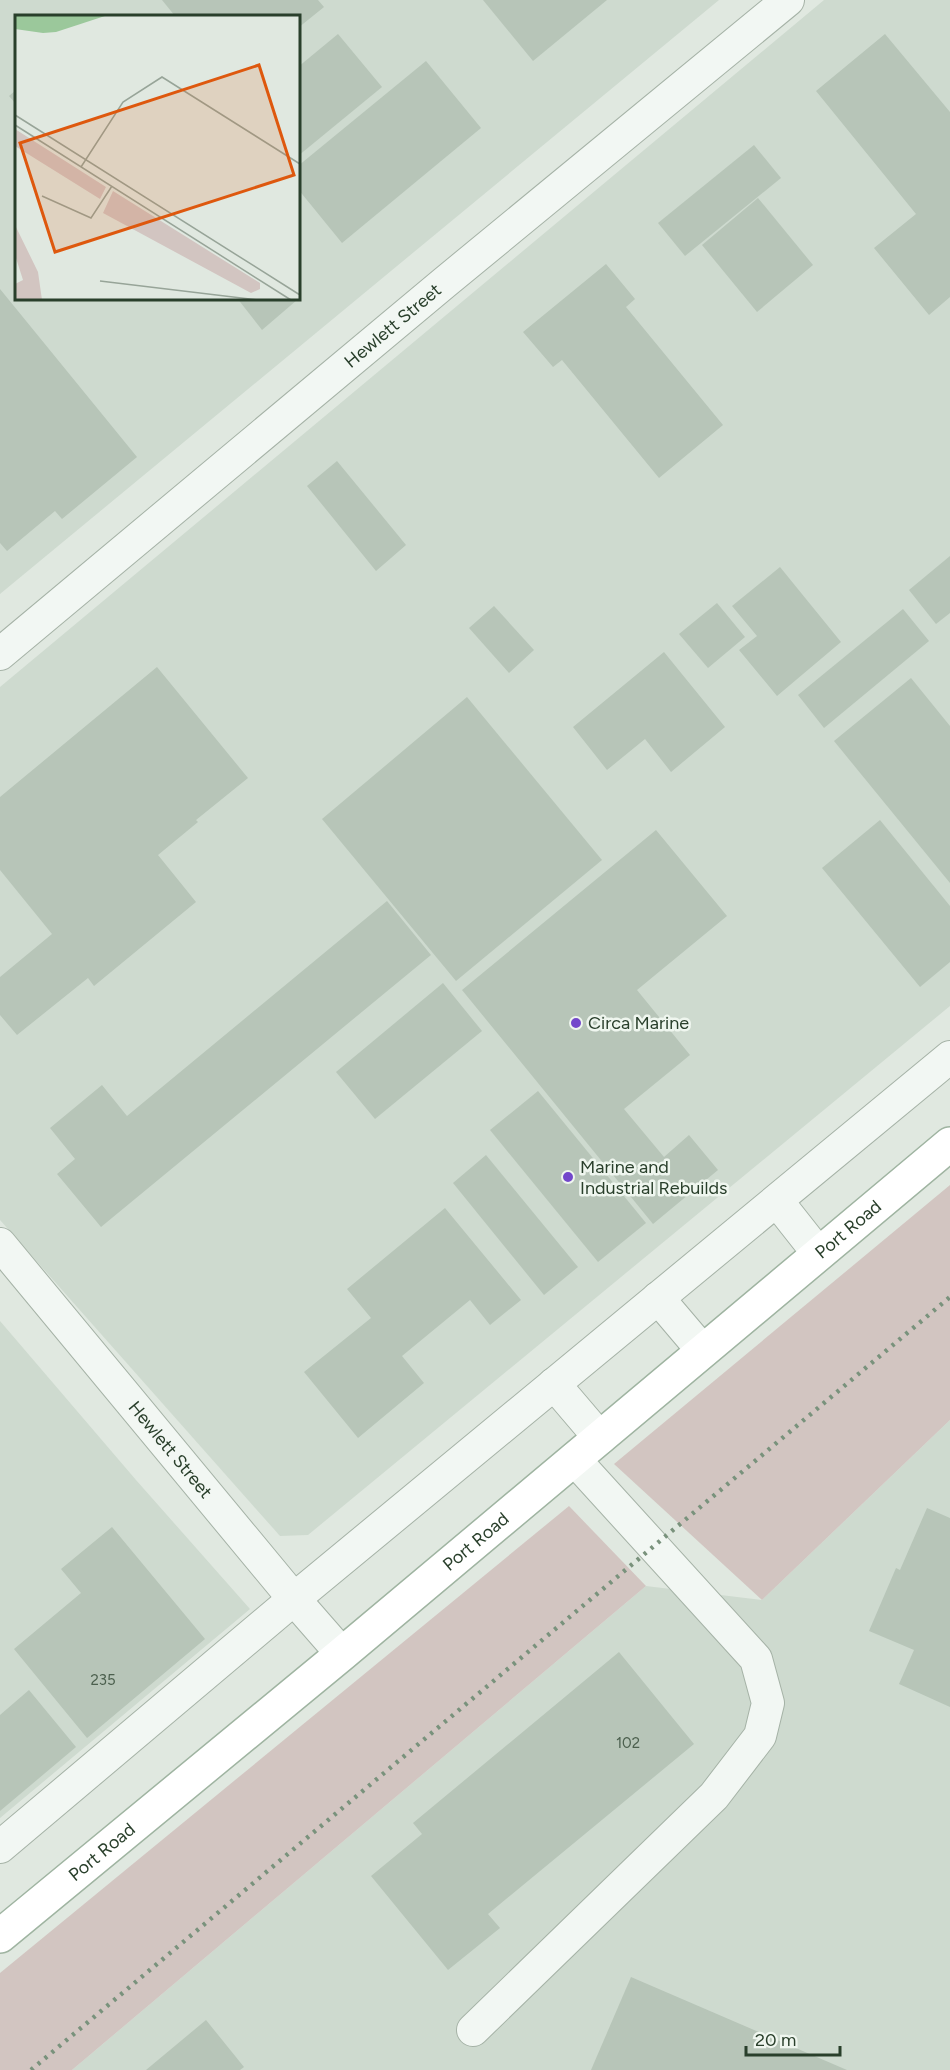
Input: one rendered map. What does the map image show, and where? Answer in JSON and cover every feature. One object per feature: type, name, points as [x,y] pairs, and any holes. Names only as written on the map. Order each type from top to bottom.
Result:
[{"type":"main road","name":"Port Road","points":[[0,1936],[342,1654],[950,1144]]},
{"type":"street","name":"Hewlett Street","points":[[0,654],[444,283],[788,0]]},
{"type":"street","points":[[0,1847],[294,1599],[950,1057]]},
{"type":"street","points":[[777,1201],[818,1253]]},
{"type":"street","name":"Hewlett Street","points":[[0,1244],[342,1654]]},
{"type":"street","points":[[658,1298],[703,1351]]},
{"type":"street","points":[[554,1384],[600,1438]]},
{"type":"street","points":[[473,2030],[714,1796],[760,1736],[768,1703],[756,1659],[574,1459]]},
{"type":"shaded area","points":[[0,0],[719,0],[0,594]]},
{"type":"shaded area","points":[[824,0],[950,0],[950,1006],[308,1535],[280,1536],[0,1220],[0,687]]},
{"type":"shaded area","points":[[950,1185],[950,1420],[762,1600],[614,1464]]},
{"type":"shaded area","points":[[0,1321],[250,1609],[0,1818]]},
{"type":"shaded area","points":[[950,1420],[950,2070],[72,2070],[646,1586],[762,1600]]},
{"type":"shaded area","points":[[569,1506],[646,1586],[72,2070],[0,2070],[0,1973]]},
{"type":"building","points":[[162,0],[318,0],[324,7],[300,26],[300,15],[174,15]]},
{"type":"building","points":[[483,0],[607,0],[533,61]]},
{"type":"building","points":[[338,34],[382,87],[300,154],[300,65]]},
{"type":"building","points":[[885,34],[950,112],[950,297],[929,315],[874,248],[916,214],[816,91]]},
{"type":"building","points":[[426,61],[481,128],[342,243],[300,191],[300,164]]},
{"type":"building","points":[[15,91],[15,103],[9,96]]},
{"type":"building","points":[[754,145],[781,178],[685,256],[658,223]]},
{"type":"building","points":[[758,198],[813,265],[757,312],[702,245]]},
{"type":"building","points":[[606,264],[635,299],[626,307],[723,425],[659,478],[562,360],[553,367],[523,332]]},
{"type":"building","points":[[0,289],[137,457],[62,519],[55,511],[7,551],[0,543]]},
{"type":"building","points":[[239,300],[297,300],[262,330]]},
{"type":"building","points":[[337,461],[406,545],[376,571],[307,486]]},
{"type":"building","points":[[950,556],[950,613],[936,624],[909,590]]},
{"type":"building","points":[[780,567],[841,642],[777,696],[739,650],[757,636],[732,606]]},
{"type":"building","points":[[717,603],[745,637],[708,668],[679,634]]},
{"type":"building","points":[[494,606],[534,650],[509,673],[469,628]]},
{"type":"building","points":[[903,609],[929,641],[824,728],[798,695]]},
{"type":"building","points":[[664,652],[725,727],[671,772],[645,739],[607,770],[573,727]]},
{"type":"building","points":[[157,667],[248,778],[196,820],[198,822],[158,855],[196,902],[94,986],[88,978],[17,1035],[0,1015],[0,977],[52,934],[0,870],[0,797]]},
{"type":"building","points":[[911,678],[950,726],[950,883],[834,741]]},
{"type":"building","points":[[467,697],[602,860],[456,981],[322,819]]},
{"type":"building","points":[[880,820],[950,906],[950,962],[920,987],[822,868]]},
{"type":"building","name":"Circa Marine","points":[[656,830],[727,916],[637,990],[690,1055],[624,1109],[664,1157],[689,1135],[718,1170],[653,1224],[462,990]]},
{"type":"building","points":[[387,901],[431,955],[101,1227],[57,1174],[75,1159],[50,1128],[102,1085],[127,1116]]},
{"type":"building","points":[[443,983],[482,1031],[375,1119],[336,1072]]},
{"type":"building","name":"Marine and Industrial Rebuilds","points":[[538,1091],[646,1223],[598,1262],[490,1130]]},
{"type":"building","name":"Marine and Industrial Rebuilds","points":[[486,1155],[578,1267],[544,1295],[453,1183]]},
{"type":"building","points":[[445,1208],[521,1300],[490,1325],[470,1300],[402,1356],[424,1383],[358,1438],[304,1372],[371,1318],[347,1289]]},
{"type":"building","points":[[927,1508],[950,1518],[950,1707],[899,1684],[914,1650],[869,1631],[896,1568],[900,1570]]},
{"type":"building","points":[[112,1527],[205,1639],[87,1738],[14,1649],[81,1593],[61,1569]]},
{"type":"building","points":[[619,1652],[694,1744],[488,1914],[500,1928],[448,1970],[371,1876],[422,1834],[413,1823]]},
{"type":"building","points":[[29,1690],[76,1747],[0,1811],[0,1715]]},
{"type":"building","points":[[631,1977],[847,2070],[591,2070]]},
{"type":"building","points":[[206,2020],[244,2067],[240,2070],[146,2070]]},
{"type":"railway","points":[[31,2070],[950,1297]]},
{"type":"place","name":"Circa Marine","points":[[576,1023]]},
{"type":"place","name":"Marine and Industrial Rebuilds","points":[[568,1177]]}]
